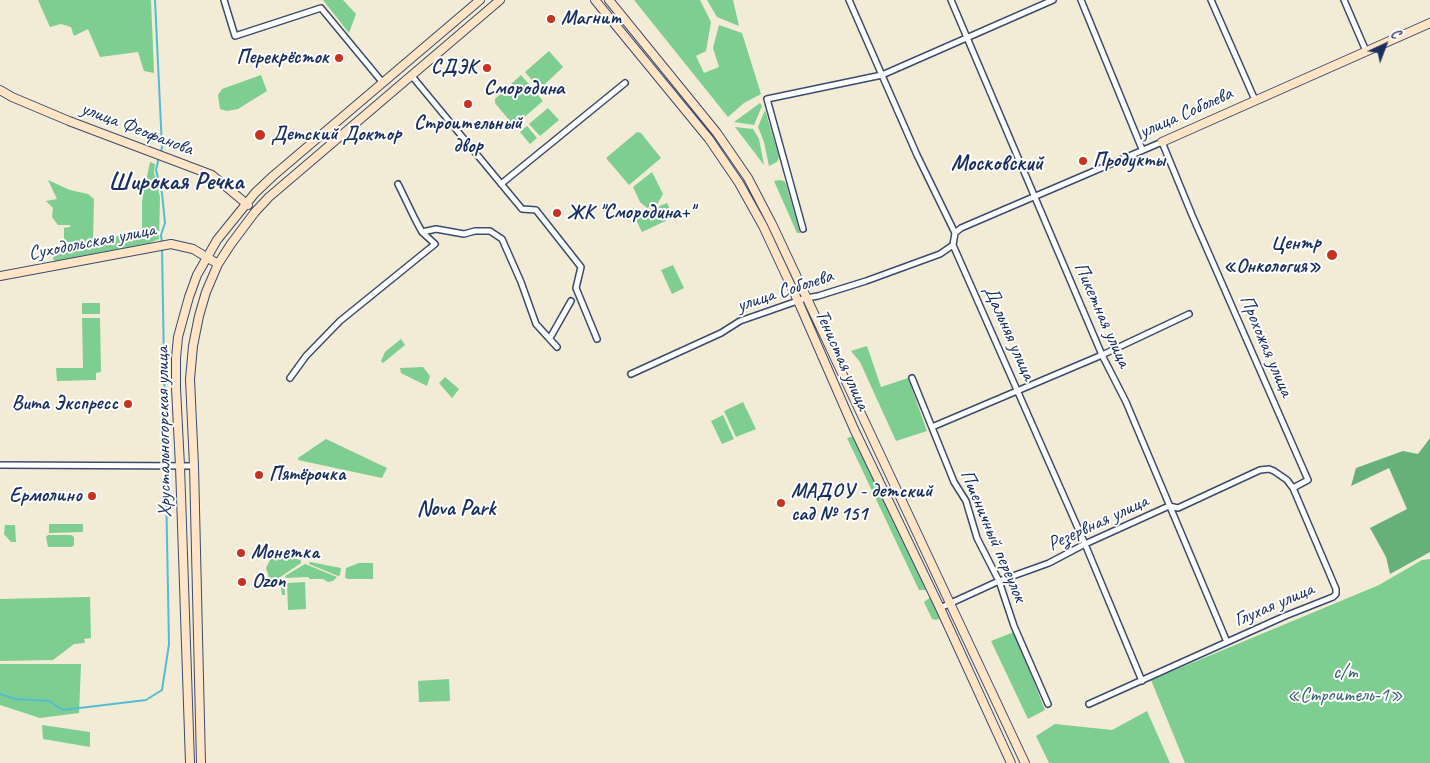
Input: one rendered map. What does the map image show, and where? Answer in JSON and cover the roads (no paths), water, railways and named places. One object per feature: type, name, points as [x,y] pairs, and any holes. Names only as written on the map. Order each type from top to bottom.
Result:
[{"type":"main road","points":[[383,83],[480,0]]},
{"type":"main road","points":[[218,264],[255,212],[288,180],[500,0]]},
{"type":"main road","name":"Тенистая улица","points":[[595,0],[710,139],[739,183],[763,226],[854,429],[940,608],[1011,763]]},
{"type":"main road","name":"Тенистая улица","points":[[609,0],[717,133],[748,178],[772,224],[1025,763]]},
{"type":"main road","name":"улица Соболева","points":[[1162,142],[1430,23]]},
{"type":"main road","name":"Хрустальногорская улица","points":[[190,763],[176,388],[178,337],[189,297],[197,275],[207,256],[246,203],[273,176],[383,83]]},
{"type":"main road","name":"улица Феофанова","points":[[1,93],[212,176],[255,212]]},
{"type":"main road","name":"Суходольская улица","points":[[0,276],[170,244],[193,249],[218,264]]},
{"type":"main road","name":"Хрустальногорская улица","points":[[201,763],[194,466],[190,379],[193,346],[202,304],[218,264]]},
{"type":"main road","points":[[187,661],[192,665],[199,660]]},
{"type":"main road","points":[[188,722],[194,718],[200,723]]},
{"type":"street","points":[[224,0],[235,36],[321,8],[383,83]]},
{"type":"street","points":[[849,0],[917,155],[955,232],[952,245]]},
{"type":"street","name":"Пикетная улица","points":[[951,0],[1102,355],[1126,402],[1227,642]]},
{"type":"street","points":[[803,229],[767,99],[882,75],[1053,0]]},
{"type":"street","points":[[1081,0],[1142,149]]},
{"type":"street","points":[[1211,0],[1255,100]]},
{"type":"street","points":[[1344,0],[1366,51]]},
{"type":"street","points":[[411,76],[522,209],[536,210],[581,267],[576,288],[597,339]]},
{"type":"street","points":[[502,184],[625,83]]},
{"type":"street","name":"улица Соболева","points":[[955,232],[1142,149],[1162,142]]},
{"type":"street","name":"Прохожая улица","points":[[1162,142],[1308,480],[1293,488]]},
{"type":"street","points":[[290,378],[306,356],[340,321],[435,244],[422,232],[398,184]]},
{"type":"street","points":[[422,232],[436,229],[464,234],[475,231],[490,231],[502,239],[521,282],[536,324],[558,347]]},
{"type":"street","name":"улица Соболева","points":[[631,374],[721,333],[740,321],[806,298],[866,281],[940,254],[952,245]]},
{"type":"street","name":"Дальняя улица","points":[[952,245],[1018,390],[1142,681]]},
{"type":"street","points":[[550,338],[571,301]]},
{"type":"street","points":[[932,427],[1102,355],[1189,314]]},
{"type":"street","name":"Пшеничный переулок","points":[[912,378],[954,482],[966,501],[977,538],[999,581],[1014,626],[1048,704]]},
{"type":"street","points":[[0,466],[194,466]]},
{"type":"street","name":"Резервная улица","points":[[940,608],[999,581],[1049,563],[1085,544],[1169,506],[1178,508],[1260,470],[1269,469]]},
{"type":"street","name":"Глухая улица","points":[[1089,704],[1284,616],[1333,597],[1336,594],[1336,589],[1293,488],[1280,475],[1269,469]]},
{"type":"waterway","points":[[155,0],[161,152]]},
{"type":"waterway","points":[[159,157],[156,170],[162,193],[165,223],[161,235],[162,243]]},
{"type":"waterway","points":[[162,248],[165,420]]},
{"type":"waterway","points":[[0,694],[16,699],[49,701],[63,710],[146,700],[162,690],[169,644],[166,485]]},
{"type":"place","name":"Магнит","points":[[551,19]]},
{"type":"place","name":"Перекрёсток","points":[[339,58]]},
{"type":"place","name":"СДЭК","points":[[487,68]]},
{"type":"place","name":"Строительный двор","points":[[468,104]]},
{"type":"place","name":"Детский Доктор","points":[[260,135]]},
{"type":"place","name":"Продукты","points":[[1083,161]]},
{"type":"place","name":"ЖК \"Смородина+\"","points":[[557,213]]},
{"type":"place","name":"Центр «Онкология»","points":[[1332,255]]},
{"type":"place","name":"Вита Экспресс","points":[[128,404]]},
{"type":"place","name":"Пятёрочка","points":[[259,475]]},
{"type":"place","name":"Ермолино","points":[[92,496]]},
{"type":"place","name":"МАДОУ - детский сад № 151","points":[[781,503]]},
{"type":"place","name":"Монетка","points":[[241,553]]},
{"type":"place","name":"Ozon","points":[[242,582]]},
{"type":"district","name":"Смородина","points":[[524,88]]},
{"type":"district","name":"Московский","points":[[997,164]]},
{"type":"district","name":"Широкая Речка","points":[[176,182]]},
{"type":"district","name":"Nova Park","points":[[456,509]]},
{"type":"park label","name":"с/т «Строитель-1»","points":[[1345,684]]}]
